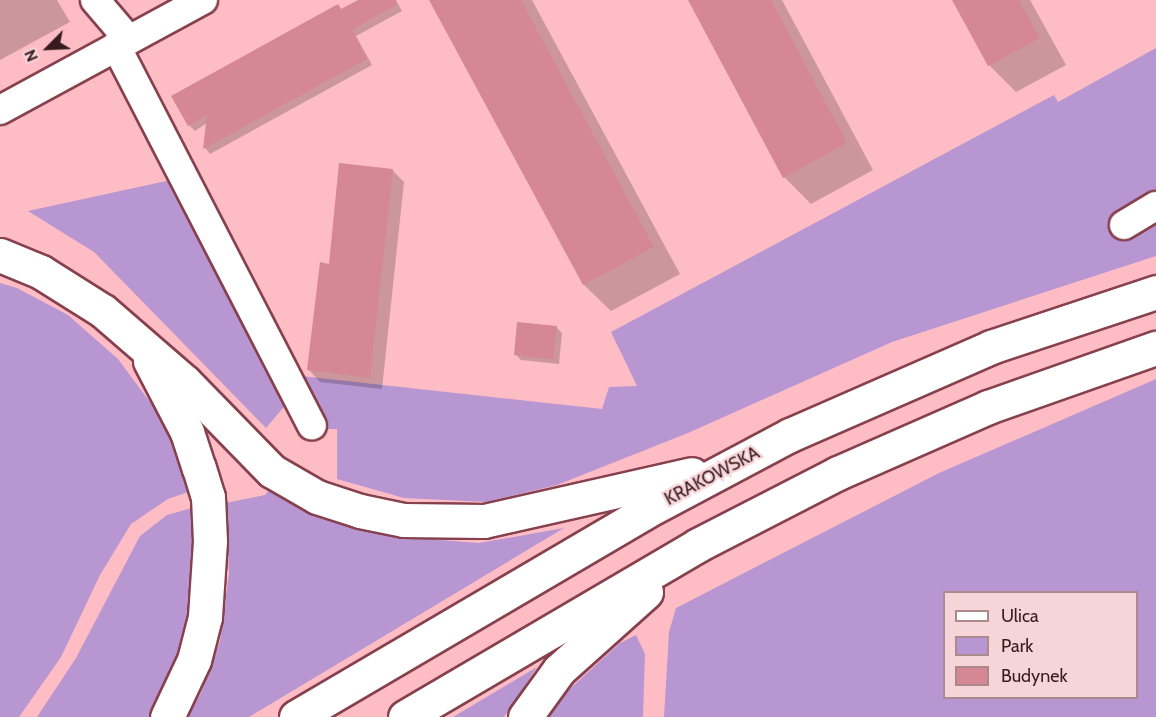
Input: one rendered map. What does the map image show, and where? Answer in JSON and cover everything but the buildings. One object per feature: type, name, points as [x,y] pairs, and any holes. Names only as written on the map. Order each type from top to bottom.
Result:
[{"type":"main road","points":[[0,255],[72,290],[103,311],[144,350],[185,382],[272,471],[317,496],[404,520],[484,522],[732,465]]},
{"type":"main road","name":"KRAKOWSKA","points":[[296,717],[529,578],[732,465],[940,367],[1042,328],[1156,292]]},
{"type":"main road","points":[[405,717],[698,545],[916,437],[1055,382],[1156,348]]},
{"type":"main road","points":[[144,350],[187,432],[208,497],[210,574],[205,617],[194,660],[167,717]]},
{"type":"main road","points":[[525,717],[559,670],[698,545]]},
{"type":"street","points":[[95,0],[122,43],[312,425]]},
{"type":"street","points":[[0,110],[202,0]]},
{"type":"street","points":[[1124,225],[1156,206]]},
{"type":"green space","points":[[1156,48],[1156,256],[892,342],[688,433],[557,485],[486,502],[404,498],[337,479],[337,429],[326,429],[301,376],[602,409],[609,387],[637,386],[611,332],[1054,95],[1058,102]]},
{"type":"green space","points":[[171,180],[288,402],[266,428],[94,252],[28,211]]},
{"type":"green space","points":[[0,283],[17,288],[68,315],[118,359],[164,421],[188,492],[168,499],[131,524],[100,575],[61,657],[19,717],[0,717]]},
{"type":"green space","points":[[1156,379],[1156,717],[664,717],[669,632],[676,608],[939,473]]},
{"type":"green space","points":[[271,488],[301,506],[387,536],[479,543],[564,528],[249,717],[187,717],[201,693],[220,641],[229,573],[226,503],[265,495]]},
{"type":"green space","points":[[192,508],[195,536],[189,617],[173,672],[150,717],[37,717],[76,658],[140,536],[167,515]]},
{"type":"green space","points":[[636,635],[645,654],[643,717],[548,717],[563,695],[620,643]]},
{"type":"green space","points":[[537,667],[504,717],[453,717]]}]
